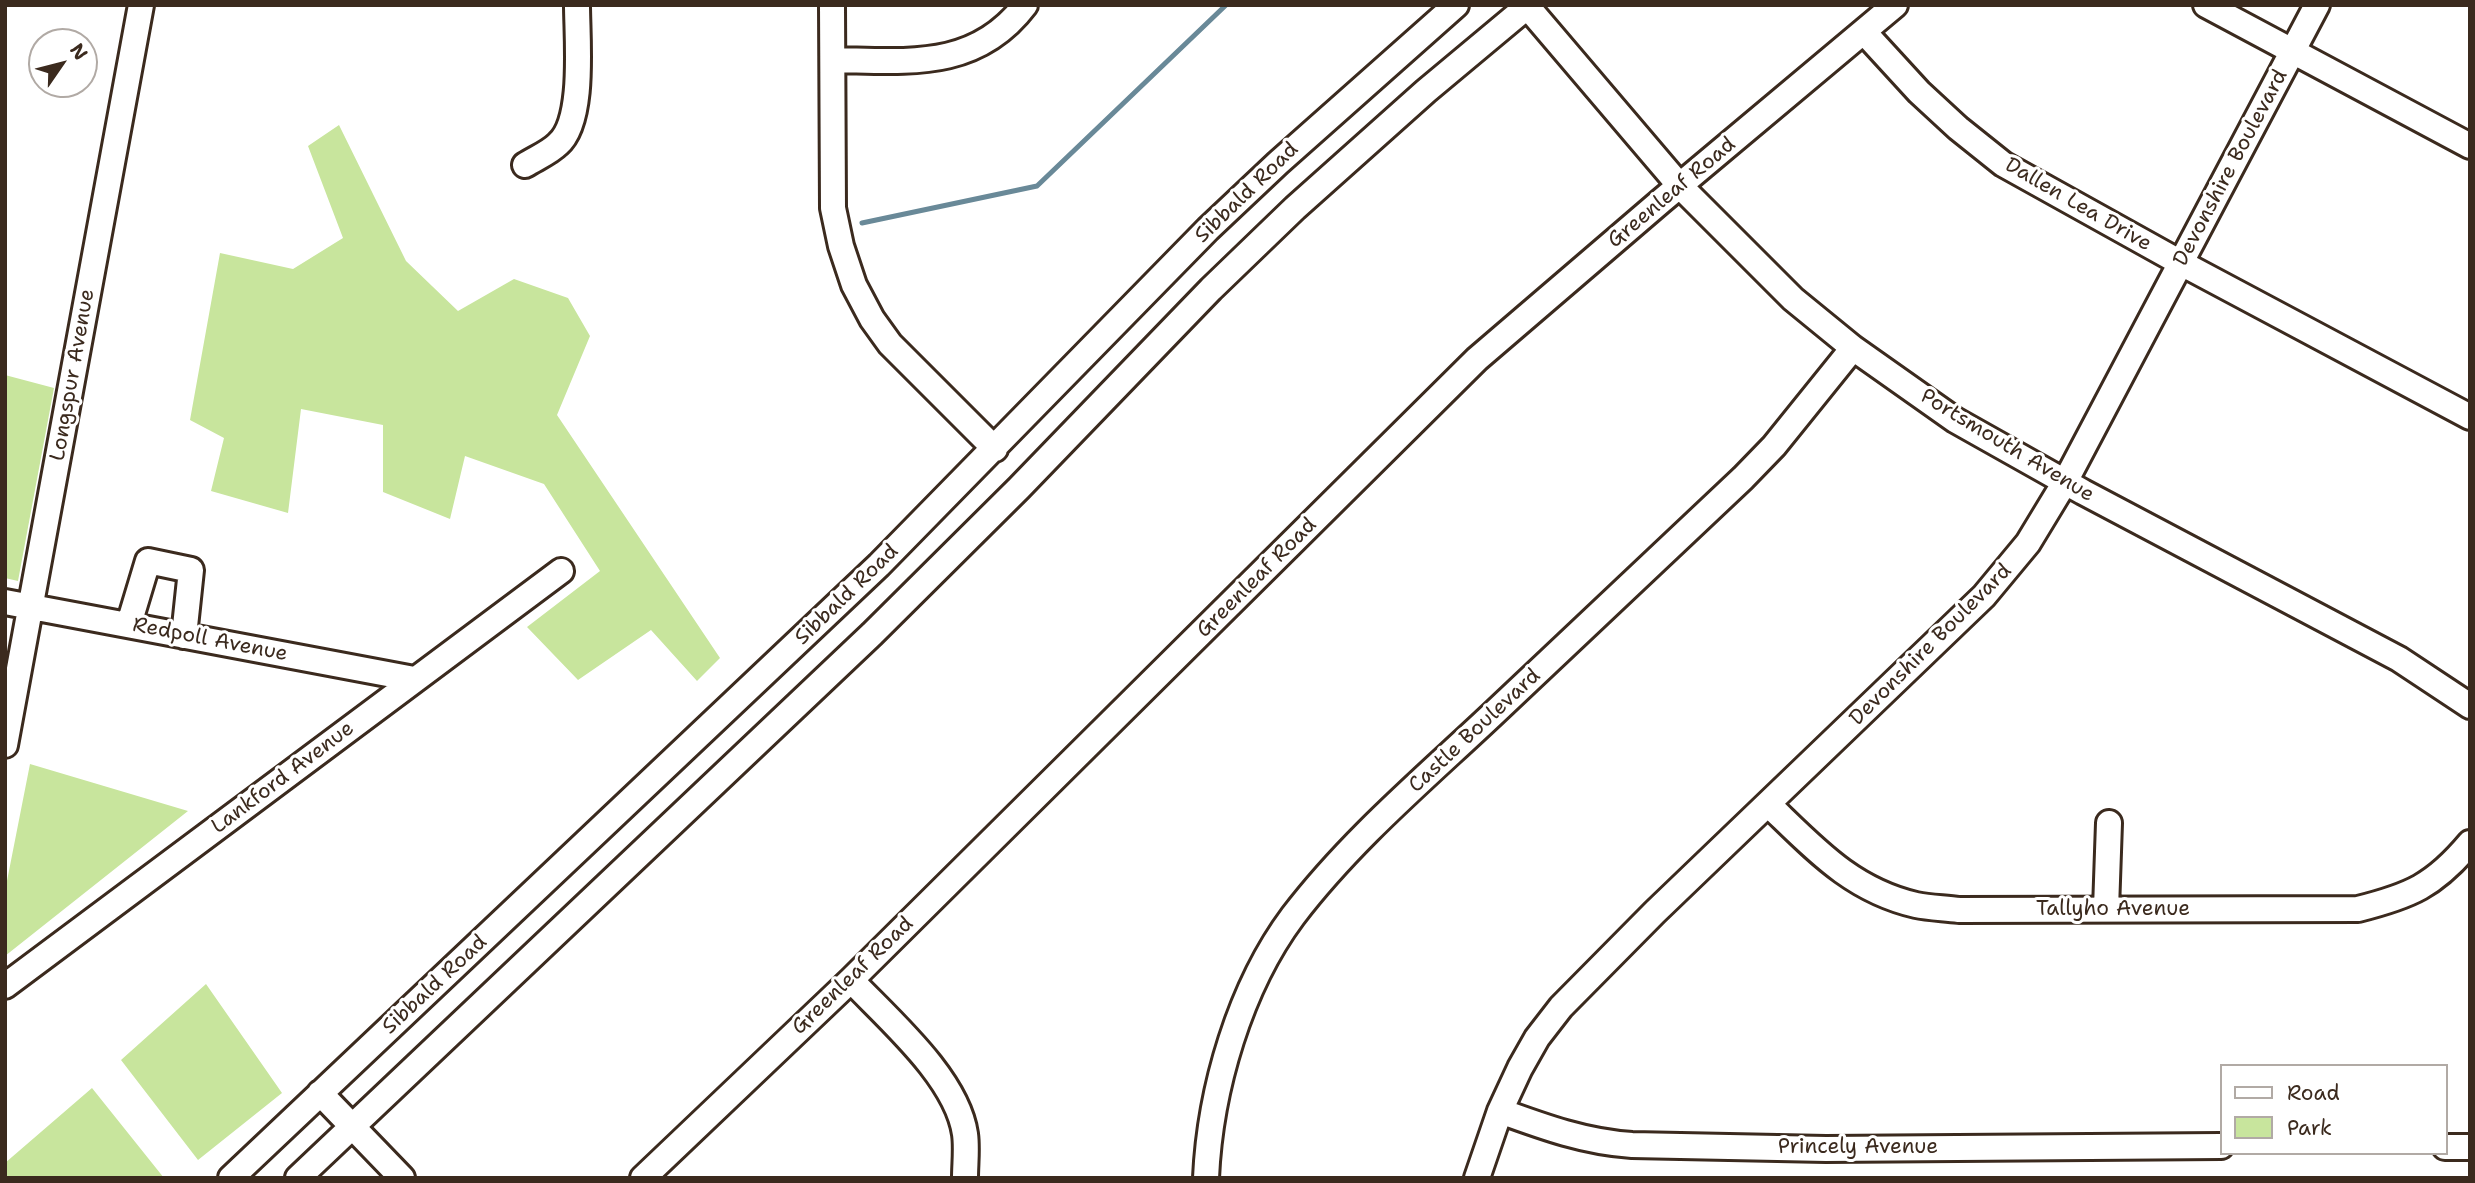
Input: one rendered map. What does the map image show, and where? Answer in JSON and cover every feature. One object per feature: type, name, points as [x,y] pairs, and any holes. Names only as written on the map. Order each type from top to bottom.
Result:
[{"type":"street","name":"Longspur Avenue","points":[[5,745],[141,5]]},
{"type":"street","points":[[525,165],[560,143],[573,118],[577,91],[577,5]]},
{"type":"street","points":[[832,5],[833,208],[841,246],[854,285],[872,319],[891,344],[995,449]]},
{"type":"street","points":[[833,61],[923,61],[948,57],[973,48],[999,33],[1025,5]]},
{"type":"street","name":"Sibbald Road","points":[[231,1178],[879,565],[1218,220],[1332,114],[1456,5]]},
{"type":"street","name":"Greenleaf Road","points":[[643,1178],[851,980],[1477,359],[1895,5]]},
{"type":"street","points":[[2207,5],[2470,146]]},
{"type":"street","name":"Devonshire Boulevard","points":[[1477,1178],[1500,1111],[1520,1068],[1560,1007],[1655,912],[1984,597],[2028,543],[2065,482],[2317,5]]},
{"type":"street","points":[[299,1178],[872,635],[1019,488],[1211,289],[1426,91],[1527,6]]},
{"type":"street","name":"Portsmouth Avenue","points":[[1527,6],[1679,186],[1793,299],[1853,348],[1955,420],[2065,482],[2399,659],[2470,706]]},
{"type":"street","name":"Dallen Lea Drive","points":[[1864,32],[1919,92],[2003,164],[2180,263],[2470,416]]},
{"type":"street","name":"Castle Boulevard","points":[[1206,1178],[1213,1112],[1234,1028],[1271,950],[1292,918],[1352,847],[1743,478],[1774,446],[1853,348]]},
{"type":"street","points":[[129,624],[148,561],[191,570],[184,636]]},
{"type":"street","name":"Lankford Avenue","points":[[5,986],[561,571]]},
{"type":"street","name":"Redpoll Avenue","points":[[5,602],[414,679]]},
{"type":"street","name":"Tallyho Avenue","points":[[1768,804],[1829,863],[1859,883],[1884,895],[1916,905],[1959,910],[2358,909],[2398,899],[2428,883],[2470,843]]},
{"type":"street","points":[[2106,909],[2109,823]]},
{"type":"street","points":[[851,980],[934,1069],[950,1091],[965,1135],[965,1178]]},
{"type":"street","points":[[320,1093],[402,1178]]},
{"type":"street","name":"Princely Avenue","points":[[1500,1111],[1569,1136],[1632,1145],[1826,1149],[2220,1146]]},
{"type":"street","points":[[2447,1147],[2470,1147]]},
{"type":"green space","points":[[339,125],[406,261],[458,311],[514,279],[568,298],[590,336],[557,415],[720,658],[697,681],[651,630],[578,680],[527,627],[600,571],[544,484],[465,456],[450,519],[383,492],[383,425],[301,409],[288,513],[211,491],[224,438],[190,420],[220,253],[293,269],[343,238],[308,146]]},
{"type":"green space","points":[[5,375],[54,388],[18,581],[5,578]]},
{"type":"green space","points":[[30,764],[188,811],[5,956],[5,891]]},
{"type":"green space","points":[[206,984],[282,1093],[198,1160],[121,1060]]},
{"type":"green space","points":[[92,1088],[164,1178],[5,1178],[5,1163]]},
{"type":"waterway","points":[[862,223],[1037,186],[1226,5]]}]
